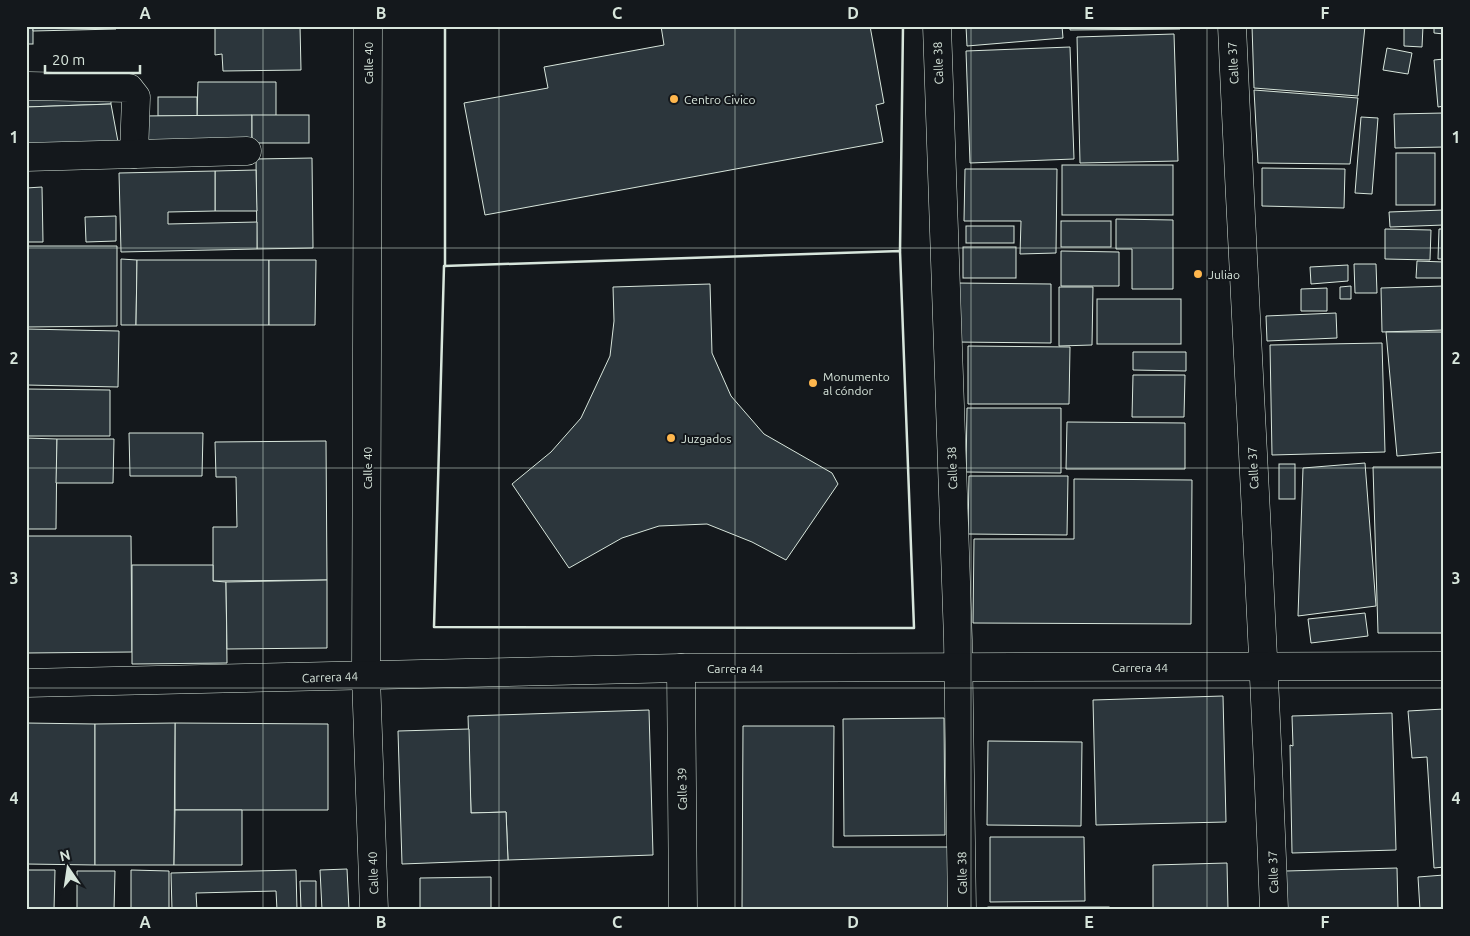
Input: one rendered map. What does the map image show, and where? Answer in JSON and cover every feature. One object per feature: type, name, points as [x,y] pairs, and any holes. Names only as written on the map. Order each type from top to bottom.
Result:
[{"type":"street","name":"Calle 40","points":[[368,26],[366,676],[374,910]]},
{"type":"street","name":"Calle 38","points":[[937,26],[958,666],[962,910]]},
{"type":"street","name":"Calle 37","points":[[1232,26],[1246,345],[1265,668],[1274,910]]},
{"type":"street","points":[[28,86],[129,88],[136,97],[134,154]]},
{"type":"street","points":[[26,157],[247,151]]},
{"type":"street","name":"Carrera 44","points":[[26,683],[681,668],[958,666],[1265,668],[1444,666]]},
{"type":"street","name":"Calle 39","points":[[681,668],[684,910]]},
{"type":"building","points":[[26,26],[33,26],[33,44],[26,44]]},
{"type":"building","points":[[33,26],[116,26],[116,29],[33,31]]},
{"type":"building","points":[[215,26],[300,26],[301,70],[223,71],[222,54],[215,55]]},
{"type":"building","points":[[661,26],[870,26],[884,103],[876,105],[883,142],[485,215],[464,103],[548,88],[544,67],[664,45]]},
{"type":"building","points":[[966,26],[1062,26],[1063,38],[967,46]]},
{"type":"building","points":[[1070,26],[1180,26],[1180,29],[1070,30]]},
{"type":"building","points":[[1252,26],[1365,26],[1358,96],[1254,88]]},
{"type":"building","points":[[1404,26],[1423,26],[1422,47],[1404,46]]},
{"type":"building","points":[[1434,26],[1444,26],[1444,34],[1434,33]]},
{"type":"building","points":[[1174,34],[1178,161],[1080,163],[1077,37]]},
{"type":"building","points":[[1070,47],[1074,159],[970,163],[966,51]]},
{"type":"building","points":[[1387,48],[1412,53],[1408,74],[1383,70]]},
{"type":"building","points":[[1444,59],[1444,106],[1438,107],[1434,60]]},
{"type":"building","points":[[198,82],[276,82],[276,116],[197,116]]},
{"type":"building","points":[[26,89],[111,90],[111,104],[26,107]]},
{"type":"building","points":[[1254,90],[1358,98],[1350,164],[1258,163]]},
{"type":"building","points":[[158,97],[197,97],[197,116],[158,116]]},
{"type":"building","points":[[111,104],[119,147],[26,151],[26,107]]},
{"type":"building","points":[[1444,113],[1444,147],[1395,148],[1394,114]]},
{"type":"building","points":[[252,115],[252,140],[140,140],[140,116]]},
{"type":"building","points":[[252,115],[309,115],[309,143],[252,143]]},
{"type":"building","points":[[1361,117],[1378,118],[1372,194],[1355,193]]},
{"type":"building","points":[[1396,153],[1435,153],[1435,205],[1396,205]]},
{"type":"building","points":[[312,158],[313,248],[257,249],[256,159]]},
{"type":"building","points":[[1062,165],[1173,165],[1173,215],[1062,215]]},
{"type":"building","points":[[1262,168],[1345,169],[1344,208],[1262,206]]},
{"type":"building","points":[[965,169],[1057,169],[1056,253],[1020,254],[1021,221],[964,221]]},
{"type":"building","points":[[256,170],[257,211],[215,211],[215,171]]},
{"type":"building","points":[[215,171],[215,211],[168,212],[168,224],[257,222],[257,249],[121,252],[119,173]]},
{"type":"building","points":[[42,187],[43,242],[26,242],[26,188]]},
{"type":"building","points":[[1444,210],[1444,225],[1390,227],[1389,212]]},
{"type":"building","points":[[116,216],[116,241],[86,242],[85,217]]},
{"type":"building","points":[[1116,219],[1173,220],[1173,289],[1132,289],[1132,249],[1116,249]]},
{"type":"building","points":[[1061,221],[1111,221],[1111,247],[1061,247]]},
{"type":"building","points":[[966,226],[1014,226],[1014,243],[966,243]]},
{"type":"building","points":[[1385,229],[1431,230],[1430,260],[1385,259]]},
{"type":"building","points":[[1439,229],[1444,229],[1444,259],[1438,259]]},
{"type":"building","points":[[26,246],[117,246],[117,326],[26,327]]},
{"type":"building","points":[[963,247],[1016,247],[1016,278],[963,278]]},
{"type":"building","points":[[1061,251],[1119,252],[1119,286],[1061,286]]},
{"type":"building","points":[[121,259],[137,260],[136,325],[121,325]]},
{"type":"building","points":[[137,260],[269,260],[269,325],[136,325]]},
{"type":"building","points":[[269,260],[316,260],[315,325],[269,325]]},
{"type":"building","points":[[1417,261],[1444,262],[1444,278],[1416,278]]},
{"type":"building","points":[[1354,264],[1376,264],[1377,293],[1355,293]]},
{"type":"building","points":[[1348,265],[1348,281],[1311,284],[1310,267]]},
{"type":"building","points":[[956,283],[1051,284],[1051,343],[955,342]]},
{"type":"building","points":[[710,284],[712,353],[731,396],[764,434],[832,473],[838,484],[786,560],[752,542],[707,524],[659,526],[622,538],[569,568],[512,484],[551,452],[581,418],[610,356],[614,321],[613,287]]},
{"type":"building","points":[[1351,286],[1351,299],[1340,299],[1340,287]]},
{"type":"building","points":[[1444,286],[1444,330],[1382,332],[1381,288]]},
{"type":"building","points":[[1059,287],[1093,287],[1092,345],[1059,346]]},
{"type":"building","points":[[1327,288],[1327,311],[1301,311],[1301,289]]},
{"type":"building","points":[[1097,299],[1181,299],[1181,344],[1097,344]]},
{"type":"building","points":[[1336,313],[1337,338],[1267,341],[1266,316]]},
{"type":"building","points":[[26,329],[119,331],[118,387],[26,385]]},
{"type":"building","points":[[1386,332],[1444,332],[1444,452],[1397,456]]},
{"type":"building","points":[[1382,343],[1385,452],[1272,455],[1270,345]]},
{"type":"building","points":[[968,346],[1070,347],[1069,404],[968,404]]},
{"type":"building","points":[[1133,352],[1186,352],[1186,371],[1133,370]]},
{"type":"building","points":[[1133,375],[1185,375],[1184,417],[1132,417]]},
{"type":"building","points":[[26,389],[110,390],[110,436],[26,436]]},
{"type":"building","points":[[967,408],[1061,408],[1061,473],[966,472]]},
{"type":"building","points":[[1067,422],[1185,423],[1185,469],[1066,469]]},
{"type":"building","points":[[129,433],[203,433],[202,476],[130,476]]},
{"type":"building","points":[[26,438],[57,439],[56,529],[26,529]]},
{"type":"building","points":[[57,439],[114,439],[113,483],[56,483]]},
{"type":"building","points":[[326,441],[327,580],[213,581],[213,527],[237,527],[236,477],[216,477],[215,442]]},
{"type":"building","points":[[1365,463],[1376,606],[1298,616],[1303,468]]},
{"type":"building","points":[[1279,464],[1295,464],[1295,499],[1279,499]]},
{"type":"building","points":[[1373,467],[1444,467],[1444,633],[1378,633]]},
{"type":"building","points":[[969,476],[1068,476],[1067,535],[968,534]]},
{"type":"building","points":[[1074,479],[1192,480],[1191,624],[973,623],[974,539],[1074,539]]},
{"type":"building","points":[[26,536],[131,536],[132,652],[26,653]]},
{"type":"building","points":[[132,565],[213,565],[213,581],[226,582],[227,663],[132,664]]},
{"type":"building","points":[[327,580],[327,648],[227,649],[226,582]]},
{"type":"building","points":[[1365,613],[1368,636],[1311,643],[1308,619]]},
{"type":"building","points":[[1223,696],[1226,822],[1096,825],[1093,700]]},
{"type":"building","points":[[1444,709],[1444,867],[1434,868],[1427,757],[1412,758],[1408,711]]},
{"type":"building","points":[[649,710],[653,855],[508,860],[506,812],[471,813],[468,716]]},
{"type":"building","points":[[1392,713],[1396,850],[1292,853],[1290,745],[1293,746],[1292,716]]},
{"type":"building","points":[[944,718],[945,835],[844,836],[843,719]]},
{"type":"building","points":[[26,723],[95,724],[95,865],[26,864]]},
{"type":"building","points":[[175,723],[328,724],[328,810],[175,810]]},
{"type":"building","points":[[175,723],[174,865],[95,865],[95,724]]},
{"type":"building","points":[[743,726],[834,726],[833,847],[949,847],[948,910],[742,910]]},
{"type":"building","points":[[469,729],[471,813],[506,812],[508,860],[402,864],[398,731]]},
{"type":"building","points":[[988,741],[1082,742],[1081,826],[987,825]]},
{"type":"building","points":[[175,810],[242,810],[242,865],[174,865]]},
{"type":"building","points":[[990,837],[1084,837],[1085,901],[990,902]]},
{"type":"building","points":[[1227,863],[1228,910],[1153,910],[1153,865]]},
{"type":"building","points":[[1397,868],[1398,910],[1287,910],[1286,871]]},
{"type":"building","points":[[347,869],[349,910],[322,910],[320,870]]},
{"type":"building","points":[[26,870],[55,870],[54,910],[26,910]]},
{"type":"building","points":[[131,870],[169,871],[169,910],[131,910]]},
{"type":"building","points":[[296,870],[297,910],[277,910],[276,891],[196,893],[197,910],[172,910],[171,873]]},
{"type":"building","points":[[77,871],[115,871],[114,910],[77,910]]},
{"type":"building","points":[[1444,875],[1444,910],[1420,910],[1418,877]]},
{"type":"building","points":[[491,877],[491,910],[420,910],[420,878]]},
{"type":"building","points":[[300,881],[316,881],[316,910],[301,910]]},
{"type":"building","points":[[988,907],[1109,907],[1109,910],[988,910]]},
{"type":"wall","points":[[445,26],[445,266]]},
{"type":"wall","points":[[900,251],[903,26]]},
{"type":"wall","points":[[900,251],[914,628],[434,627],[444,266],[900,251]]},
{"type":"place","name":"Centro Civico","points":[[674,99]]},
{"type":"place","name":"Juliao","points":[[1198,274]]},
{"type":"place","name":"Monumento al cóndor","points":[[813,383]]},
{"type":"place","name":"Juzgados","points":[[671,438]]}]
